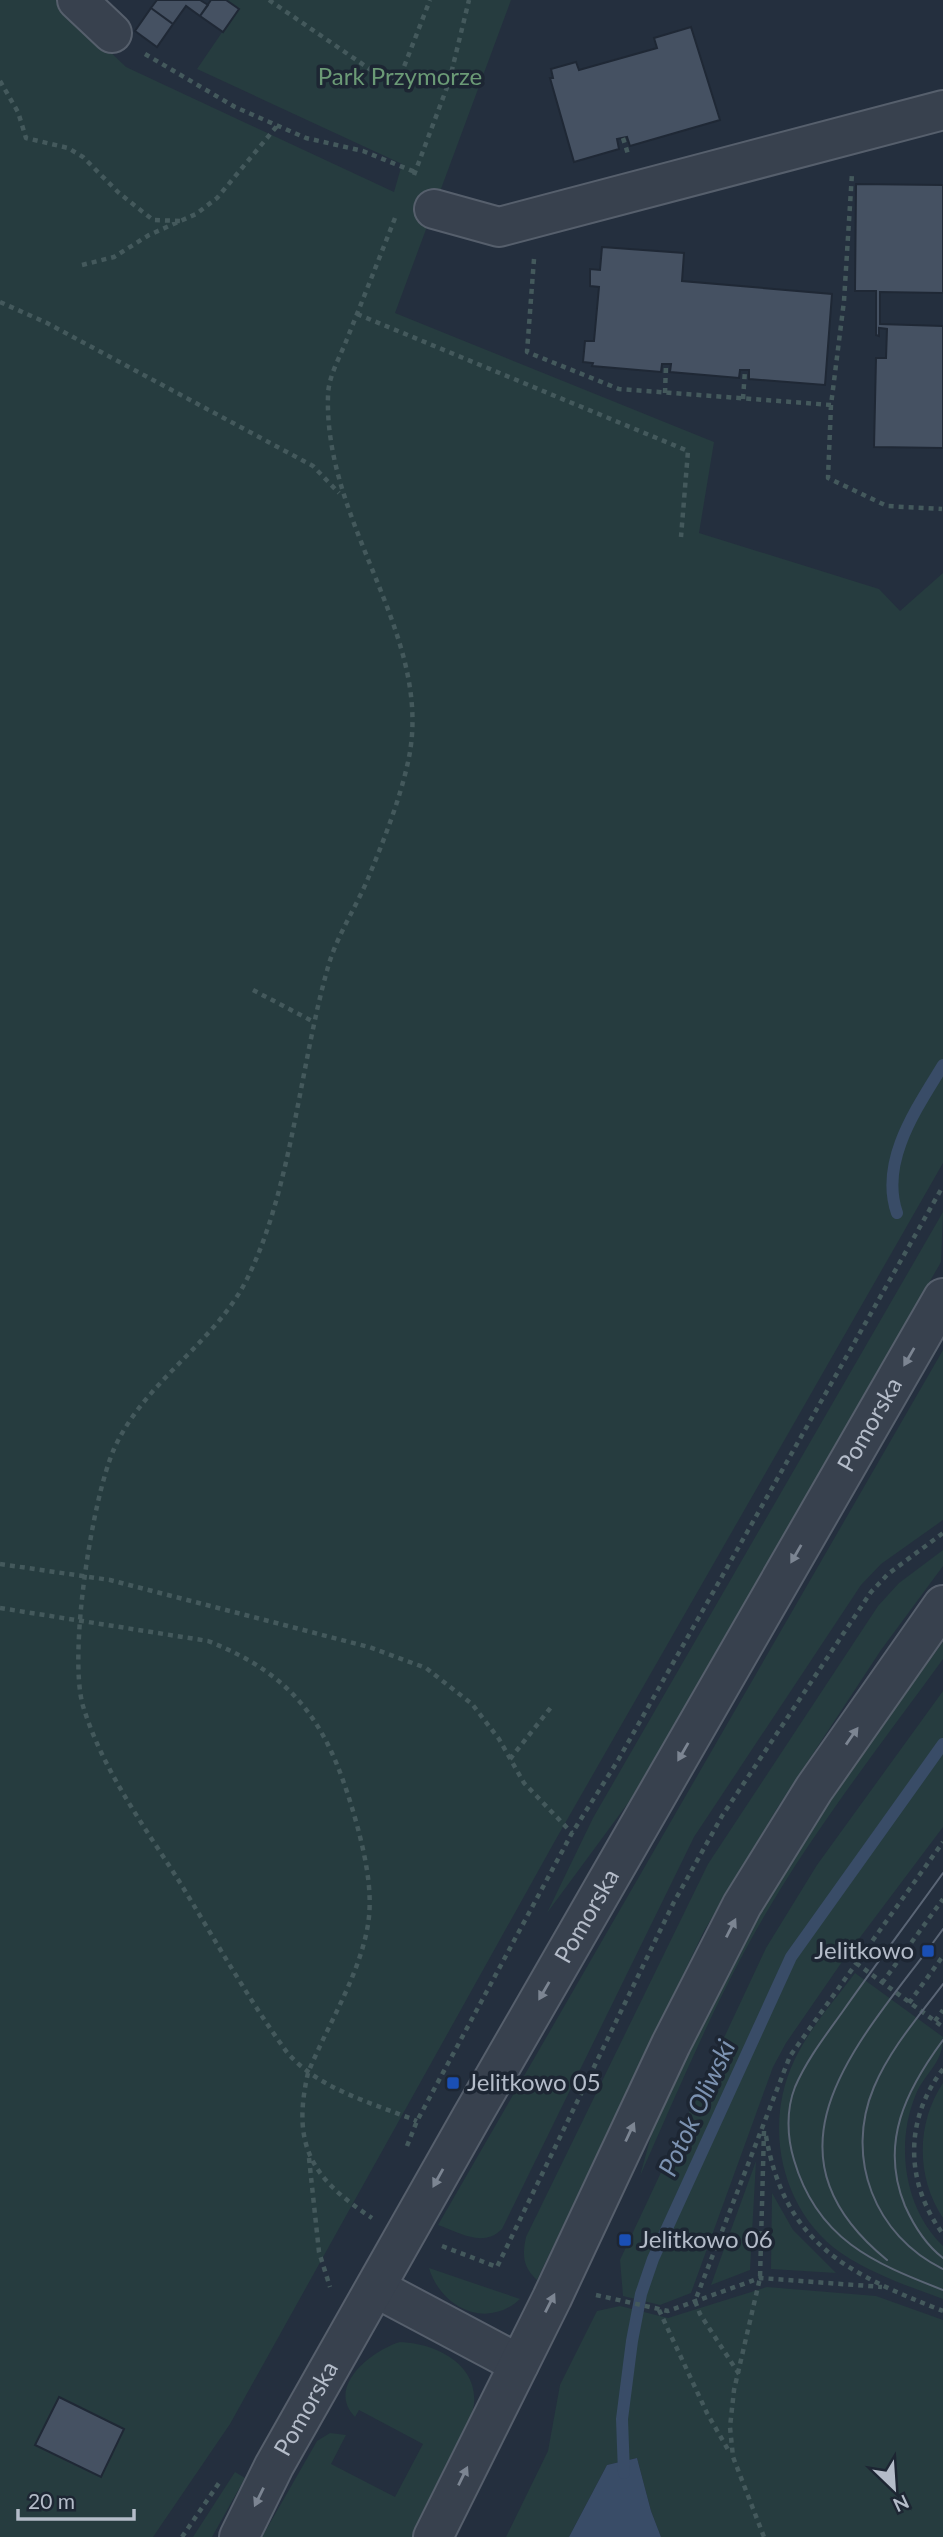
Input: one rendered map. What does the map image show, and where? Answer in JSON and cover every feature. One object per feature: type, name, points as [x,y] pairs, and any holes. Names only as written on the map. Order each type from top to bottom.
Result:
[{"type":"street","points":[[77,0],[112,33]]},
{"type":"street","points":[[415,200],[499,228],[943,110]]},
{"type":"street","name":"Pomorska","points":[[239,2537],[274,2466],[943,1298]]},
{"type":"street","points":[[433,2537],[519,2364],[671,2044],[742,1905],[814,1789],[943,1605]]},
{"type":"street","points":[[376,2288],[519,2364]]},
{"type":"path","points":[[269,0],[390,83],[400,77],[430,0]]},
{"type":"path","points":[[417,2121],[308,2073],[293,2060],[275,2036],[114,1776],[82,1703],[78,1662],[86,1575],[99,1500],[113,1450],[144,1400],[231,1306],[256,1260],[276,1197],[329,961],[370,874],[408,764],[414,722],[411,690],[397,632],[342,495],[330,452],[327,389],[357,314],[415,200],[415,172],[449,82],[468,0]]},
{"type":"path","points":[[112,33],[235,107],[306,138],[363,151],[415,172]]},
{"type":"path","points":[[0,81],[18,112],[26,138],[68,148],[153,220],[181,221]]},
{"type":"path","points":[[82,265],[114,257],[217,198],[277,126]]},
{"type":"path","points":[[852,170],[844,301],[831,405],[828,478],[887,506],[942,509]]},
{"type":"path","points":[[534,258],[527,352],[619,389],[831,405]]},
{"type":"path","points":[[0,302],[47,323],[313,466],[342,495]]},
{"type":"path","points":[[357,314],[688,451],[681,537]]},
{"type":"path","points":[[664,393],[666,364]]},
{"type":"path","points":[[743,399],[745,370]]},
{"type":"path","points":[[253,990],[314,1023]]},
{"type":"path","points":[[402,2159],[417,2121],[572,1833],[617,1762],[943,1186]]},
{"type":"path","points":[[497,2267],[674,1902],[722,1816],[872,1592],[888,1574],[943,1533]]},
{"type":"path","points":[[0,1564],[86,1575],[369,1647],[426,1668],[472,1704],[535,1796],[572,1833]]},
{"type":"path","points":[[0,1608],[178,1634],[231,1650],[255,1664],[296,1697],[330,1743],[359,1835],[370,1912],[356,1963],[308,2073],[303,2112],[319,2252],[333,2294]]},
{"type":"path","points":[[510,1759],[552,1706]]},
{"type":"path","points":[[738,2374],[699,2314],[695,2301],[790,2056],[943,1842]]},
{"type":"path","points":[[882,1983],[943,1899]]},
{"type":"path","points":[[909,2003],[943,1956]]},
{"type":"path","points":[[856,1963],[943,2027]]},
{"type":"path","points":[[935,2021],[943,2010]]},
{"type":"path","points":[[943,2069],[921,2107],[915,2130],[913,2156],[922,2200],[943,2234]]},
{"type":"path","points":[[733,2458],[730,2427],[738,2374],[760,2278],[764,2125]]},
{"type":"path","points":[[764,2125],[777,2179],[792,2212],[805,2231],[837,2261],[882,2287],[943,2311]]},
{"type":"path","points":[[307,2147],[313,2165],[333,2191],[377,2221]]},
{"type":"path","points":[[595,2295],[659,2310],[676,2309],[760,2278],[882,2287]]},
{"type":"path","points":[[591,2304],[601,2282]]},
{"type":"path","points":[[659,2310],[707,2413],[733,2458],[764,2537]]},
{"type":"green space","name":"Park Przymorze","points":[[0,0],[56,0],[126,67],[394,192],[402,164],[197,69],[238,9],[226,0],[511,0],[395,313],[714,442],[699,533],[879,589],[900,611],[943,573],[943,1163],[556,1839],[230,2424],[153,2537],[0,2537]]},
{"type":"green space","points":[[943,1212],[941,1262],[631,1799],[547,1913],[593,1818]]},
{"type":"green space","points":[[943,1350],[943,1520],[881,1564],[861,1585],[694,1837],[502,2229],[495,2235],[479,2238],[438,2225]]},
{"type":"green space","points":[[943,1550],[943,1566],[881,1650],[776,1810],[704,1931],[537,2280],[525,2261],[526,2237],[708,1864],[878,1606],[899,1583]]},
{"type":"green space","points":[[943,1642],[943,1659],[812,1840],[753,1936],[702,2037],[640,2176],[657,2114],[726,1964],[841,1780]]},
{"type":"green space","points":[[943,1691],[943,1827],[846,1956],[786,2043],[773,2067],[691,2293],[660,2305],[623,2296],[620,2260],[766,1948],[817,1865]]},
{"type":"green space","points":[[855,1973],[943,2037],[940,2054],[916,2094],[906,2134],[905,2154],[907,2174],[919,2213],[943,2246],[943,2299],[878,2273],[841,2253],[820,2235],[804,2214],[783,2166],[779,2139],[780,2113],[785,2086],[794,2061],[814,2026]]},
{"type":"green space","points":[[943,2083],[943,2218],[928,2186],[923,2150],[928,2115]]},
{"type":"green space","points":[[756,2161],[750,2270],[711,2285]]},
{"type":"green space","points":[[772,2193],[793,2230],[836,2273],[771,2269]]},
{"type":"green space","points":[[429,2268],[520,2299],[494,2313],[467,2310],[454,2304],[444,2294]]},
{"type":"green space","points":[[767,2287],[876,2296],[943,2320],[943,2537],[661,2537],[637,2458],[607,2465],[569,2537],[506,2537],[548,2451],[560,2385],[597,2311],[620,2306],[668,2318]]},
{"type":"green space","points":[[400,2342],[426,2346],[451,2358],[469,2377],[474,2404],[465,2434],[412,2537],[262,2537],[317,2441],[330,2433],[346,2435],[331,2464],[395,2497],[423,2444],[359,2410],[355,2417],[347,2405],[346,2393],[349,2382],[366,2361]]},
{"type":"green space","points":[[235,2472],[245,2478],[212,2537],[193,2537]]},
{"type":"water","points":[[637,2458],[661,2537],[569,2537],[607,2465]]},
{"type":"building","points":[[157,0],[200,0],[208,5],[200,16],[186,6],[173,24],[151,8]]},
{"type":"building","points":[[211,0],[226,0],[239,9],[223,32],[200,16]]},
{"type":"building","points":[[151,8],[173,24],[157,47],[135,31]]},
{"type":"building","points":[[691,27],[720,120],[630,146],[627,137],[617,139],[619,149],[574,162],[550,78],[553,78],[551,69],[576,62],[579,70],[657,48],[654,38]]},
{"type":"building","points":[[856,184],[943,185],[943,293],[880,292],[880,324],[943,326],[943,448],[874,447],[876,358],[886,358],[887,329],[879,328],[879,336],[876,335],[876,291],[855,291]]},
{"type":"building","points":[[602,247],[684,253],[682,281],[832,294],[825,385],[749,379],[749,370],[740,370],[739,378],[670,372],[671,364],[662,364],[661,372],[592,366],[593,363],[583,362],[585,341],[594,341],[599,287],[590,286],[590,269],[600,270]]},
{"type":"building","points":[[59,2397],[124,2429],[101,2477],[35,2445]]},
{"type":"waterway","name":"Potok Oliwski","points":[[897,1213],[893,1193],[897,1155],[912,1117],[943,1065]]},
{"type":"waterway","name":"Potok Oliwski","points":[[624,2473],[622,2419],[632,2341],[641,2294],[653,2259],[791,1957],[943,1744]]},
{"type":"tram line","points":[[943,1873],[811,2057],[795,2087],[789,2124],[794,2160],[804,2187],[817,2210],[833,2229],[871,2258],[943,2290]]},
{"type":"tram line","points":[[887,2260],[846,2217],[826,2174],[823,2132],[834,2090],[856,2049],[883,2008],[943,1929]]},
{"type":"tram line","points":[[943,1984],[888,2059],[874,2087],[866,2114],[863,2141],[865,2167],[883,2216],[899,2237],[919,2255],[943,2269]]},
{"type":"tram line","points":[[943,2040],[918,2078],[900,2118],[895,2161],[905,2206],[916,2228],[943,2258]]},
{"type":"place","name":"Jelitkowo","points":[[928,1951]]},
{"type":"place","name":"Jelitkowo 05","points":[[453,2083]]},
{"type":"place","name":"Jelitkowo 06","points":[[625,2240]]}]
